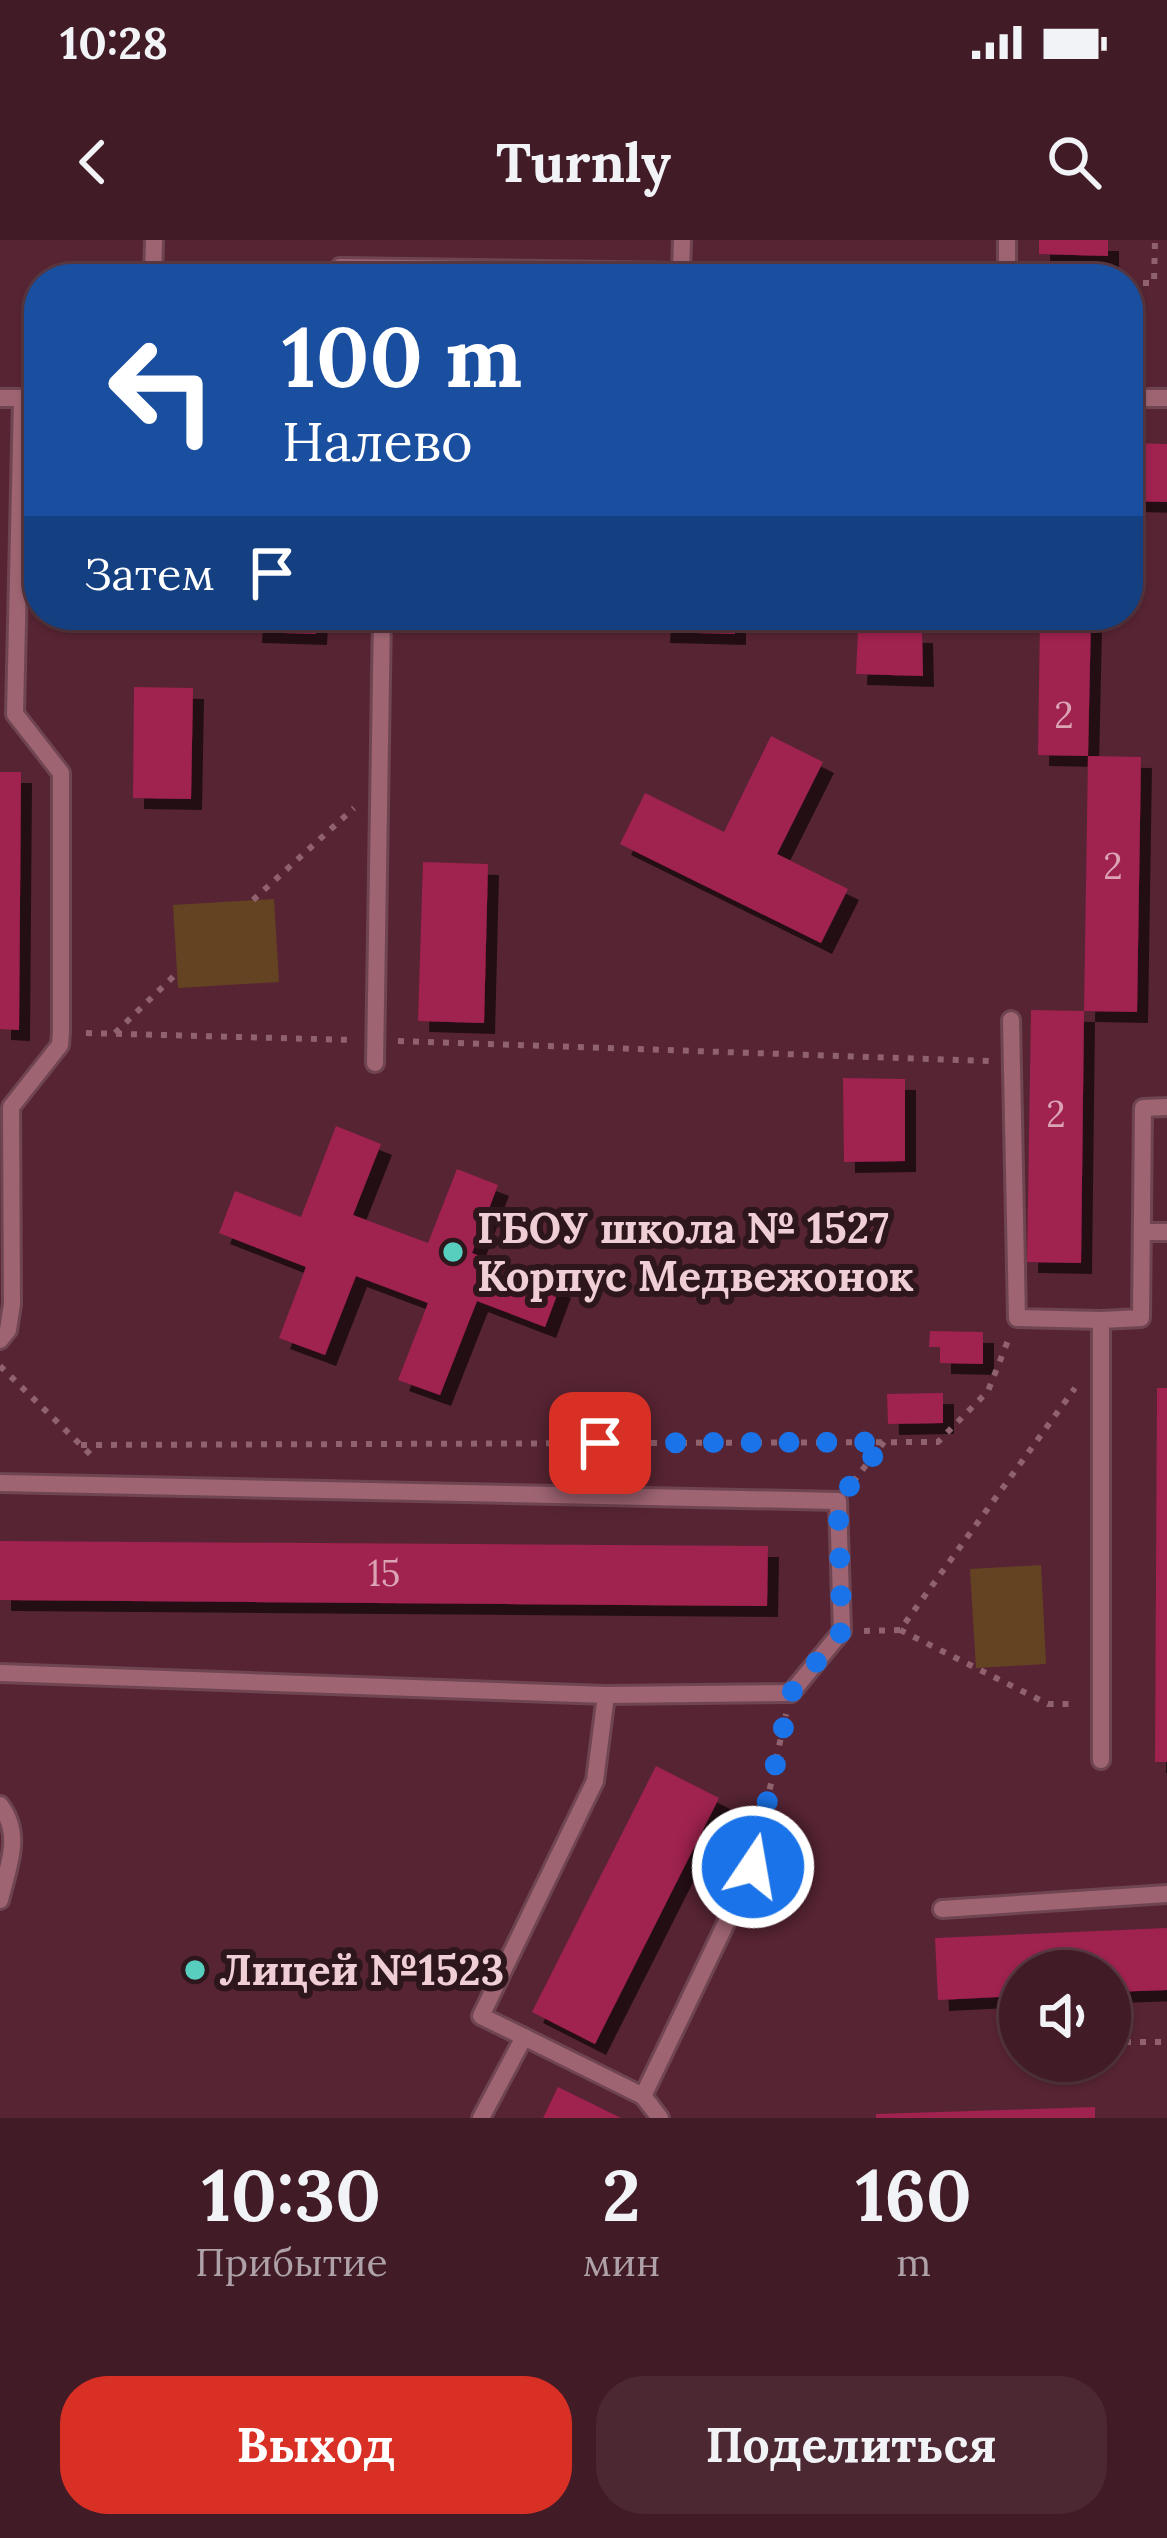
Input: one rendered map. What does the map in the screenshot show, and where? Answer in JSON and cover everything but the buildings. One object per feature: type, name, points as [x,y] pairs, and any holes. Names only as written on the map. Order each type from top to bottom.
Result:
[{"type":"lane","points":[[0,1340],[8,1330],[12,1304],[11,1107],[60,1045],[61,1032],[61,773],[14,714],[24,516]]},
{"type":"lane","points":[[375,1063],[382,630]]},
{"type":"lane","points":[[1011,1020],[1017,1318],[1141,1318],[1143,1108],[1167,1106]]},
{"type":"lane","points":[[1142,1232],[1167,1232]]},
{"type":"lane","points":[[1101,1320],[1101,1760]]},
{"type":"lane","points":[[0,1483],[838,1501],[842,1631],[791,1693],[606,1695],[0,1673]]},
{"type":"lane","points":[[606,1695],[595,1781],[481,2016],[643,2096],[660,2118]]},
{"type":"lane","points":[[0,1805],[12,1822],[14,1838],[0,1900]]},
{"type":"lane","points":[[643,2096],[753,1867]]},
{"type":"lane","points":[[942,1909],[1167,1894]]},
{"type":"lane","points":[[481,2118],[524,2037]]},
{"type":"path","points":[[1143,284],[1154,284],[1154,240]]},
{"type":"path","points":[[253,900],[379,786]]},
{"type":"path","points":[[114,1034],[177,973]]},
{"type":"path","points":[[61,1032],[1012,1062]]},
{"type":"path","points":[[81,1445],[938,1442],[988,1391],[1017,1318]]},
{"type":"path","points":[[900,1630],[1102,1352]]},
{"type":"path","points":[[0,1366],[122,1486]]},
{"type":"path","points":[[838,1501],[884,1442]]},
{"type":"path","points":[[842,1631],[900,1630],[1048,1704],[1101,1704]]},
{"type":"path","points":[[753,1867],[791,1693]]},
{"type":"path","points":[[1131,2042],[1167,2042]]},
{"type":"shaded area","points":[[274,899],[279,982],[178,988],[173,905]]},
{"type":"shaded area","points":[[1041,1565],[1046,1664],[976,1668],[970,1569]]},
{"type":"place","name":"ГБОУ школа № 1527 Корпус Медвежонок","points":[[453,1252]]},
{"type":"place","name":"Лицей №1523","points":[[195,1970]]},
{"type":"route","points":[[600,1443],[884,1442],[838,1501],[842,1631],[791,1693],[753,1867]]}]
